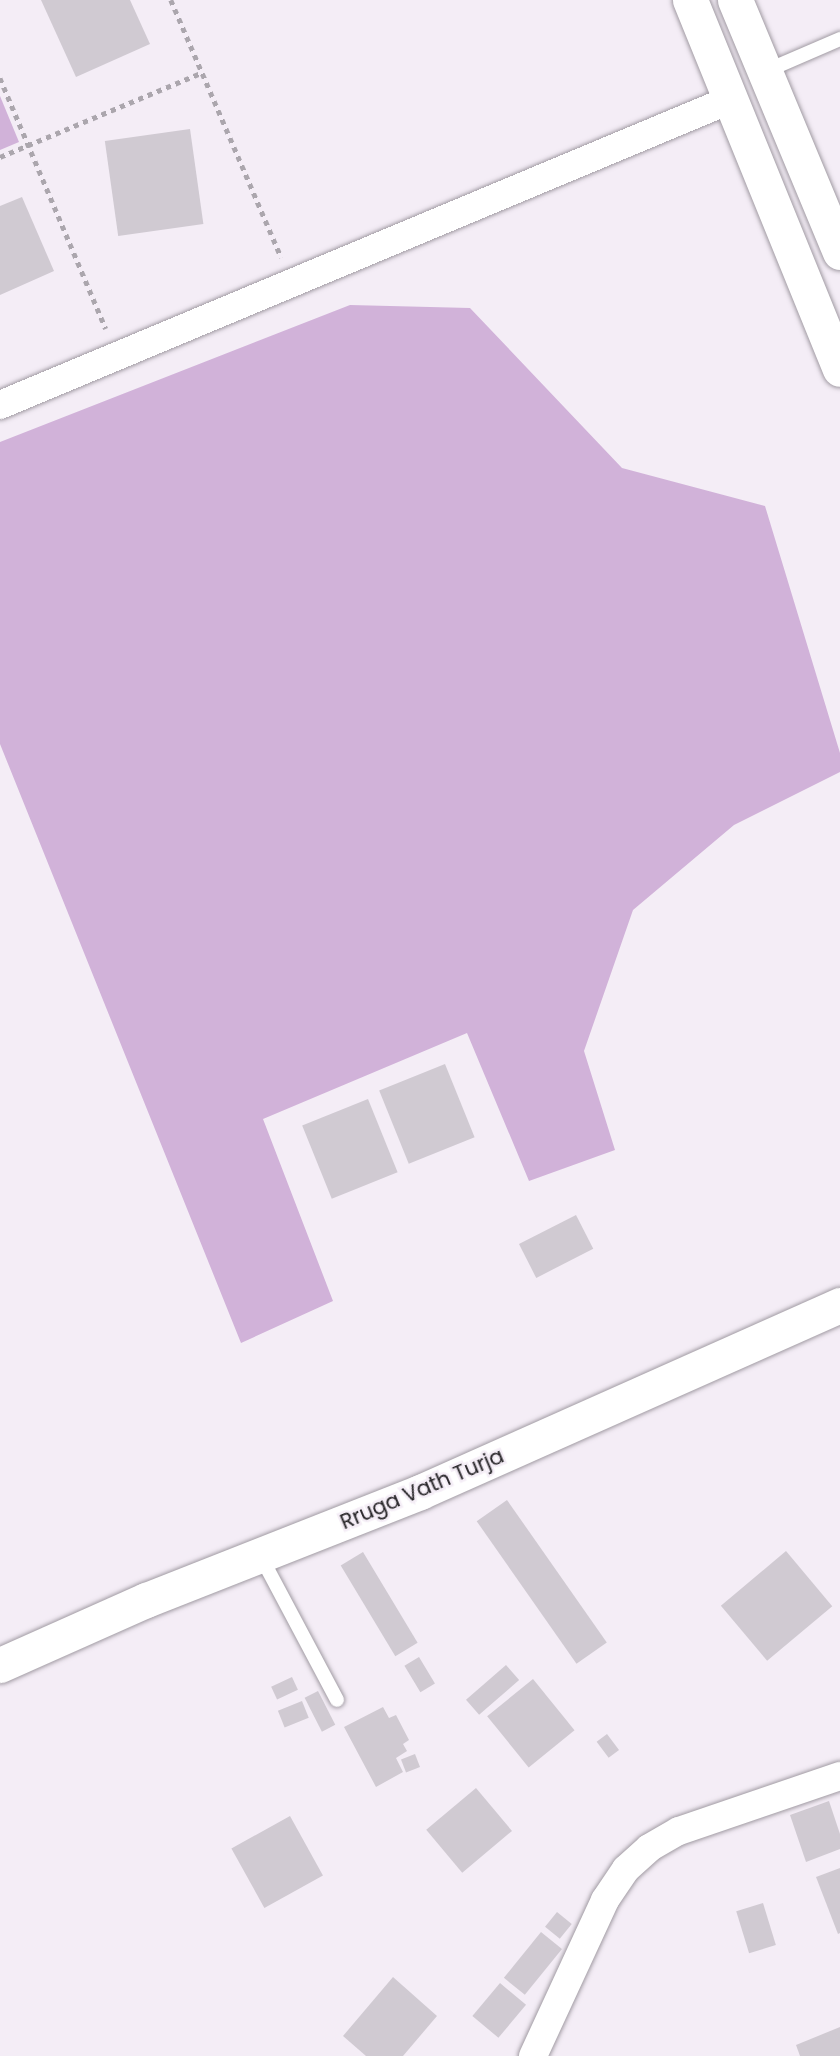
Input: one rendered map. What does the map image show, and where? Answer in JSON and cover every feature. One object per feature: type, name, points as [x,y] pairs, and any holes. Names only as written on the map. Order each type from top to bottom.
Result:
[{"type":"street","points":[[690,0],[840,369]]},
{"type":"street","points":[[735,0],[840,252]]},
{"type":"street","points":[[0,405],[732,99]]},
{"type":"street","name":"Rruga Vath Turja","points":[[0,1665],[260,1555],[420,1492],[840,1305]]},
{"type":"street","points":[[533,2056],[605,1900],[626,1869],[649,1848],[679,1831],[840,1776]]},
{"type":"lane","points":[[766,71],[840,39]]},
{"type":"lane","points":[[260,1555],[337,1700]]},
{"type":"path","points":[[171,0],[291,282]]},
{"type":"path","points":[[0,157],[201,73]]},
{"type":"path","points":[[0,78],[117,356]]},
{"type":"shaded area","points":[[0,96],[19,142],[0,150]]},
{"type":"shaded area","points":[[350,305],[470,308],[622,468],[765,506],[840,753],[840,772],[734,825],[633,910],[584,1051],[615,1150],[529,1181],[467,1033],[263,1119],[333,1301],[241,1343],[0,744],[0,442]]},
{"type":"building","points":[[41,0],[130,0],[150,44],[76,77]]},
{"type":"building","points":[[190,129],[203,224],[118,236],[105,141]]},
{"type":"building","points":[[22,197],[54,271],[0,295],[0,206]]},
{"type":"building","points":[[445,1064],[475,1137],[409,1164],[379,1091]]},
{"type":"building","points":[[368,1099],[398,1172],[332,1199],[302,1126]]},
{"type":"building","points":[[576,1215],[593,1249],[536,1278],[519,1244]]},
{"type":"building","points":[[507,1500],[607,1643],[576,1664],[477,1521]]},
{"type":"building","points":[[786,1551],[832,1606],[767,1661],[721,1606]]},
{"type":"building","points":[[363,1552],[418,1643],[395,1656],[341,1565]]},
{"type":"building","points":[[419,1657],[435,1684],[420,1692],[404,1666]]},
{"type":"building","points":[[506,1665],[519,1680],[479,1715],[466,1700]]},
{"type":"building","points":[[292,1677],[298,1690],[277,1699],[271,1687]]},
{"type":"building","points":[[533,1679],[575,1730],[529,1767],[487,1716]]},
{"type":"building","points":[[318,1691],[335,1725],[322,1732],[305,1698]]},
{"type":"building","points":[[302,1701],[309,1718],[285,1727],[278,1711]]},
{"type":"building","points":[[383,1707],[389,1718],[396,1715],[409,1740],[403,1744],[407,1751],[396,1758],[403,1772],[376,1787],[344,1727]]},
{"type":"building","points":[[607,1734],[619,1750],[609,1758],[597,1742]]},
{"type":"building","points":[[415,1754],[420,1767],[406,1772],[401,1759]]},
{"type":"building","points":[[476,1788],[512,1831],[462,1873],[426,1830]]},
{"type":"building","points":[[829,1801],[840,1834],[840,1849],[806,1862],[790,1815]]},
{"type":"building","points":[[290,1816],[323,1875],[264,1908],[231,1848]]},
{"type":"building","points":[[840,1868],[840,1933],[838,1934],[816,1877]]},
{"type":"building","points":[[763,1903],[776,1945],[749,1953],[736,1911]]},
{"type":"building","points":[[557,1912],[572,1924],[560,1939],[545,1927]]},
{"type":"building","points":[[541,1932],[562,1949],[525,1995],[504,1978]]},
{"type":"building","points":[[393,1977],[437,2016],[403,2056],[366,2056],[343,2036]]},
{"type":"building","points":[[500,1983],[526,2005],[498,2038],[472,2016]]},
{"type":"building","points":[[840,2027],[840,2056],[800,2056],[796,2045]]}]
